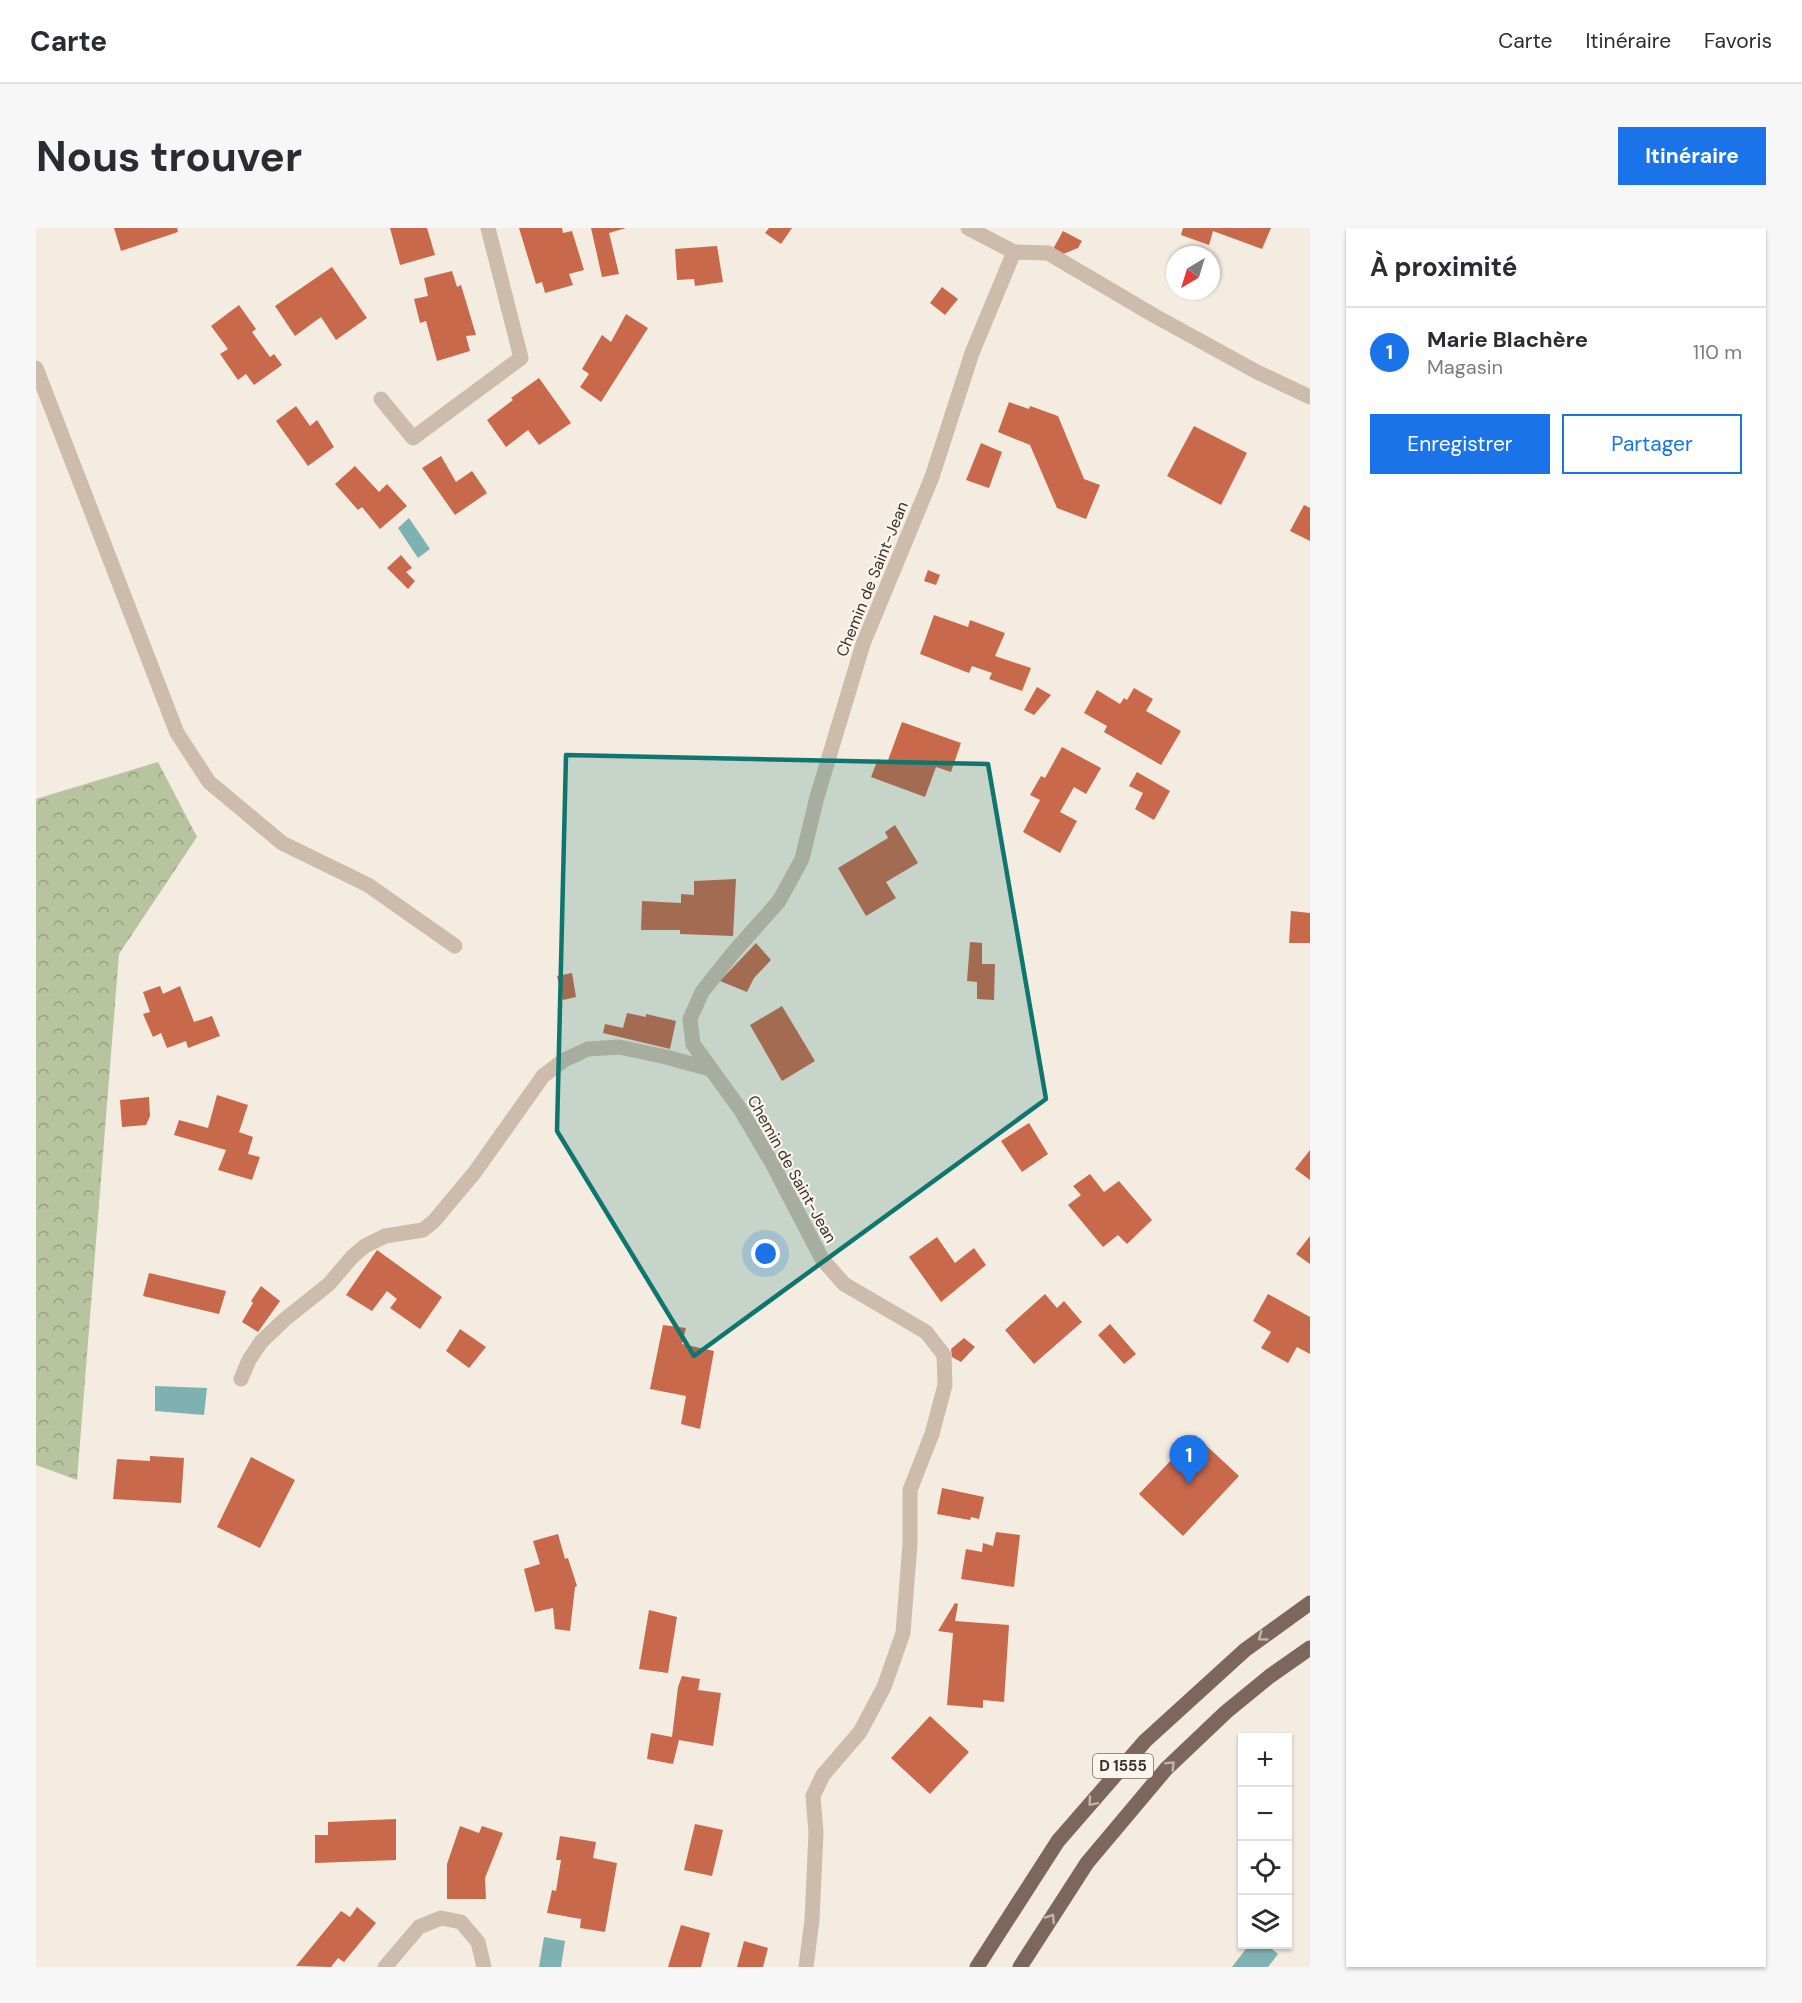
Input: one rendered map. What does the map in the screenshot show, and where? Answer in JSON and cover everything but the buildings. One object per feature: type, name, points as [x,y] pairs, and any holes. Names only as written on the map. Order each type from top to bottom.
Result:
[{"type":"main road","name":"D 1555","points":[[977,1967],[1058,1841],[1145,1741],[1245,1650],[1310,1603]]},
{"type":"main road","name":"D 1555","points":[[1020,1967],[1087,1863],[1166,1769],[1270,1676],[1310,1648]]},
{"type":"street","points":[[381,399],[413,438],[521,358],[488,228]]},
{"type":"street","points":[[968,228],[1014,252],[1048,254],[1257,372],[1310,397]]},
{"type":"street","name":"Chemin de Saint-Jean","points":[[807,1967],[812,1920],[816,1832],[813,1796],[823,1775],[860,1732],[884,1687],[903,1633],[910,1544],[909,1490],[932,1434],[940,1405],[945,1385],[944,1355],[926,1332],[844,1284],[822,1259],[772,1163],[740,1109],[693,1044],[690,1019],[702,992],[779,902],[802,859],[863,645],[932,477],[972,353],[1014,252]]},
{"type":"street","points":[[36,368],[177,733],[208,782],[282,843],[368,885],[455,946]]},
{"type":"street","points":[[241,1379],[249,1360],[261,1342],[284,1320],[329,1284],[352,1257],[365,1246],[385,1236],[423,1230],[434,1221],[475,1172],[543,1076],[564,1060],[588,1049],[619,1047],[710,1069]]},
{"type":"street","points":[[385,1967],[419,1928],[441,1918],[461,1922],[478,1942],[484,1967]]},
{"type":"highlighted area","points":[[566,755],[988,764],[1046,1099],[694,1356],[557,1131]]},
{"type":"green space","points":[[158,762],[197,837],[119,954],[77,1480],[36,1465],[36,799]]},
{"type":"water","points":[[409,518],[430,549],[418,558],[398,528]]},
{"type":"water","points":[[155,1386],[207,1388],[204,1415],[155,1411]]},
{"type":"water","points":[[544,1937],[565,1941],[561,1967],[539,1967]]},
{"type":"water","points":[[1246,1949],[1272,1949],[1278,1954],[1268,1967],[1232,1967]]},
{"type":"place","name":"Marie Blachère","points":[[1189,1485]]}]
